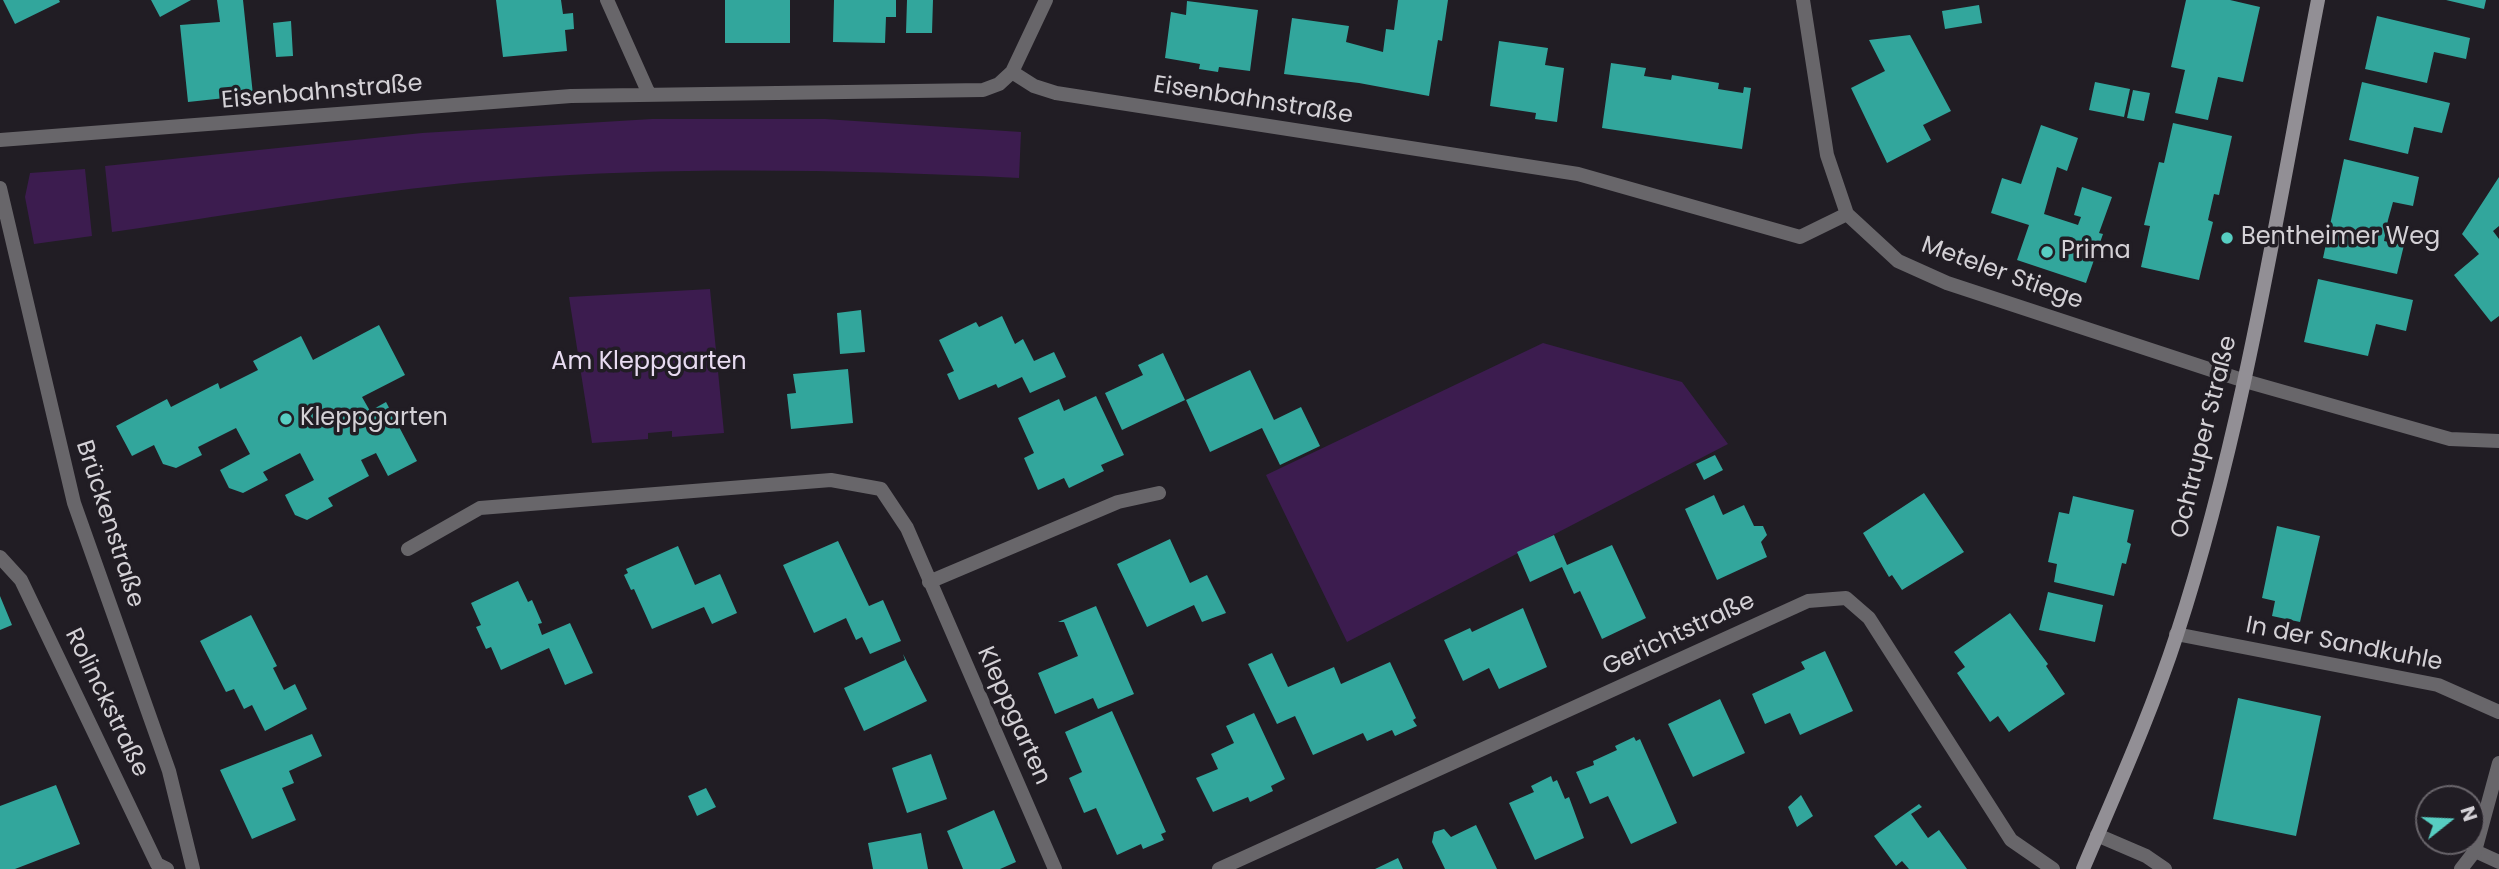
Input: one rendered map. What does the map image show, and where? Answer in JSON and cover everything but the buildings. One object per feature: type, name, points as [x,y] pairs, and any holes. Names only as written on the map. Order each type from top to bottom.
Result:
[{"type":"main road","name":"Ochtruper Straße","points":[[2083,869],[2176,634],[2245,381],[2318,0]]},
{"type":"street","points":[[607,0],[649,94]]},
{"type":"street","points":[[1012,72],[1046,0]]},
{"type":"street","name":"Meteler Stiege","points":[[1803,0],[1827,155],[1847,214],[1898,261],[1947,283],[2245,381]]},
{"type":"street","name":"Eisenbahnstraße","points":[[0,141],[571,96],[983,90],[999,84],[1012,72],[1034,86],[1056,93],[1578,174],[1800,237],[1847,214]]},
{"type":"street","name":"Brückenstraße","points":[[0,188],[74,503],[169,771],[192,869]]},
{"type":"street","points":[[2245,381],[2450,439],[2499,441]]},
{"type":"street","name":"Kleppgarten","points":[[408,549],[480,508],[831,480],[881,489],[907,528],[1055,869]]},
{"type":"street","points":[[929,582],[1118,502],[1159,493]]},
{"type":"street","name":"Rolinckstraße","points":[[0,557],[21,580],[156,864],[167,869]]},
{"type":"street","name":"Gerichtstraße","points":[[1219,869],[1808,601],[1846,598],[1869,618],[2011,840],[2053,869]]},
{"type":"street","name":"In der Sandkuhle","points":[[2176,634],[2438,685],[2499,712]]},
{"type":"street","points":[[2485,814],[2499,763]]},
{"type":"street","points":[[2097,835],[2146,856],[2165,869]]},
{"type":"street","points":[[2461,869],[2472,855]]},
{"type":"green space","points":[[652,119],[825,119],[1021,132],[1019,178],[765,171],[574,175],[411,189],[112,232],[105,166],[422,133]]},
{"type":"green space","points":[[85,169],[92,236],[34,244],[25,197],[30,173]]},
{"type":"green space","name":"Am Kleppgarten","points":[[710,289],[724,433],[672,437],[672,431],[648,433],[648,439],[592,443],[569,297]]},
{"type":"green space","points":[[1543,343],[1682,382],[1728,444],[1347,642],[1266,475]]},
{"type":"place","name":"Bentheimer Weg","points":[[2227,238]]},
{"type":"place","name":"Prima","points":[[2047,252]]},
{"type":"place","name":"Kleppgarten","points":[[286,419]]}]
